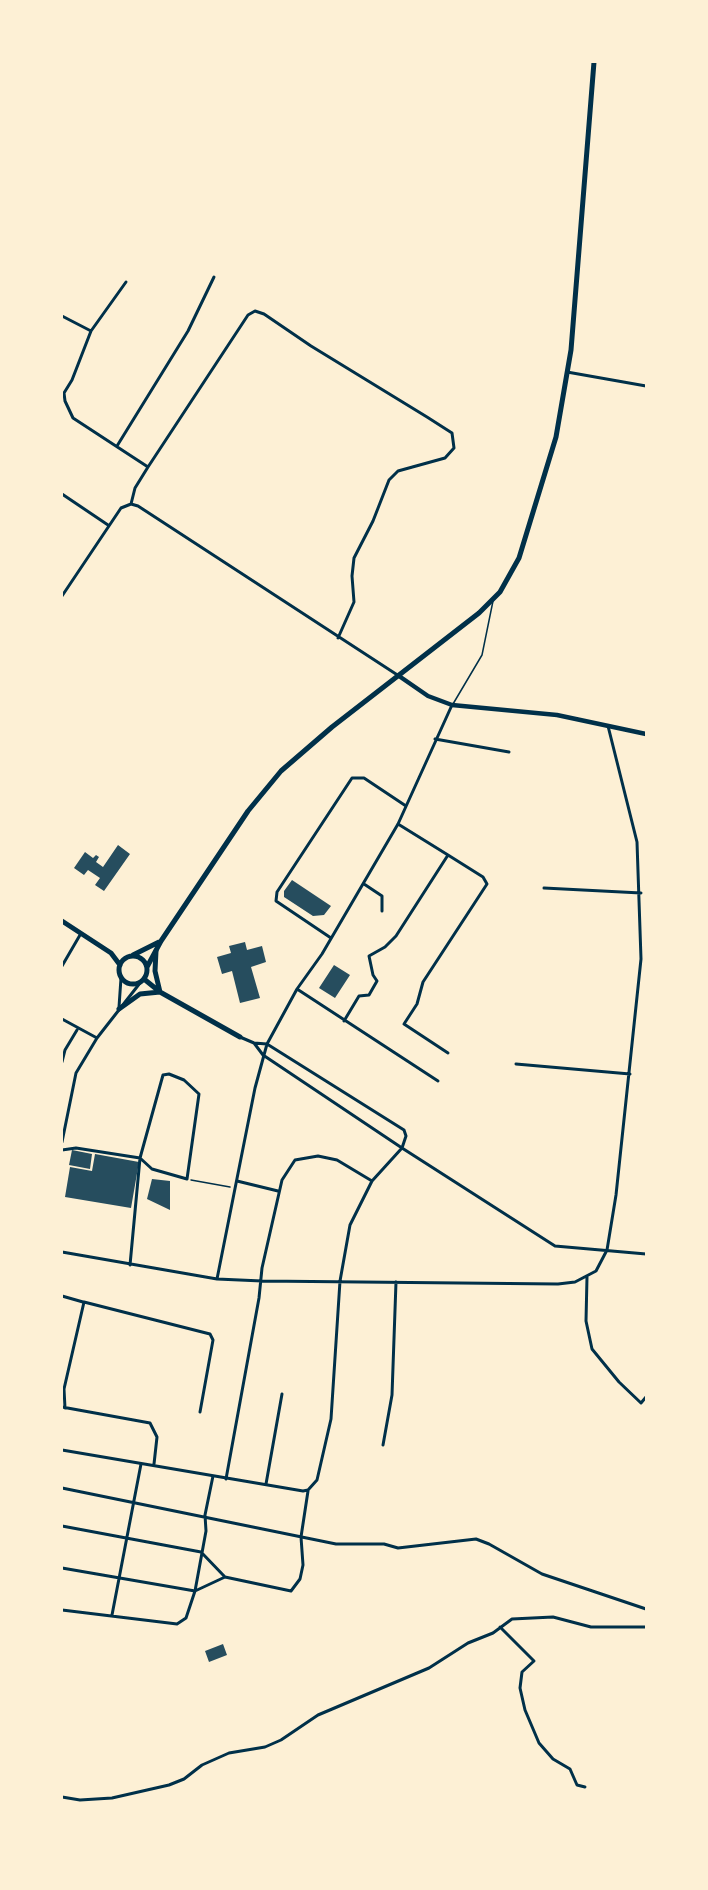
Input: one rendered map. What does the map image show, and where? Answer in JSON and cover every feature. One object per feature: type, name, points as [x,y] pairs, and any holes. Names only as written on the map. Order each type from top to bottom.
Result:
[{"type":"main road","points":[[142,981],[161,941],[248,811],[281,771],[465,626],[493,600],[509,578],[527,539],[556,437],[567,372],[574,321],[594,62]]},
{"type":"main road","points":[[399,676],[428,696],[452,705],[548,714],[646,734]]},
{"type":"main road","points":[[62,921],[80,935],[111,953],[140,957],[147,968]]},
{"type":"main road","points":[[120,965],[129,956],[161,941]]},
{"type":"main road","points":[[156,950],[155,971],[160,992]]},
{"type":"main road","points":[[111,953],[120,965],[122,978],[129,984],[142,981],[240,1037]]},
{"type":"main road","points":[[118,1009],[140,994],[160,992]]},
{"type":"street","points":[[117,446],[188,331],[214,277]]},
{"type":"street","points":[[126,282],[91,331],[64,398],[78,423],[148,467]]},
{"type":"street","points":[[131,504],[135,488],[148,467],[248,315],[255,311],[264,314],[311,346],[452,433],[455,444],[453,451],[445,458],[398,471],[389,480],[373,521],[354,558],[351,576],[354,603],[338,638]]},
{"type":"street","points":[[62,316],[91,331]]},
{"type":"street","points":[[567,372],[646,386]]},
{"type":"street","points":[[62,494],[108,525]]},
{"type":"street","points":[[62,596],[108,525],[122,508],[131,504],[138,506],[399,676]]},
{"type":"street","points":[[217,1279],[267,1044],[297,989],[331,938],[398,824],[452,705]]},
{"type":"street","points":[[62,1252],[217,1279],[262,1281],[558,1284],[587,1277],[596,1271],[607,1250],[616,1195],[642,959],[641,893],[637,842],[607,726]]},
{"type":"street","points":[[435,739],[509,752]]},
{"type":"street","points":[[331,938],[276,901],[278,892],[352,778],[364,778],[406,806]]},
{"type":"street","points":[[398,824],[483,877],[487,884],[423,982],[417,1004],[404,1024],[448,1053]]},
{"type":"street","points":[[344,1021],[359,996],[369,995],[377,981],[373,975],[369,956],[385,947],[396,936],[448,855]]},
{"type":"street","points":[[364,884],[382,896],[382,910]]},
{"type":"street","points":[[544,888],[641,893]]},
{"type":"street","points":[[62,966],[80,935]]},
{"type":"street","points":[[642,959],[646,960]]},
{"type":"street","points":[[118,1009],[122,978]]},
{"type":"street","points":[[62,1142],[76,1073],[97,1038],[142,981]]},
{"type":"street","points":[[297,989],[438,1081]]},
{"type":"street","points":[[62,1019],[97,1038]]},
{"type":"street","points":[[62,1062],[65,1050],[77,1029]]},
{"type":"street","points":[[62,1526],[201,1552],[225,1577],[291,1591],[300,1580],[303,1565],[301,1537],[308,1490],[321,1470],[331,1419],[340,1281],[350,1225],[372,1180],[402,1148],[405,1141],[404,1130],[267,1044],[254,1043],[240,1037]]},
{"type":"street","points":[[254,1043],[263,1055],[555,1246],[646,1254]]},
{"type":"street","points":[[516,1064],[630,1074]]},
{"type":"street","points":[[62,1150],[76,1148],[140,1158],[152,1169],[187,1179],[199,1098],[196,1090],[184,1080],[169,1074],[163,1075],[140,1158],[130,1265]]},
{"type":"street","points":[[226,1479],[278,1191],[282,1180],[295,1160],[318,1156],[337,1160],[372,1180]]},
{"type":"street","points":[[237,1181],[278,1191]]},
{"type":"street","points":[[587,1277],[586,1322],[592,1349],[619,1382],[641,1403],[646,1397]]},
{"type":"street","points":[[383,1445],[392,1395],[396,1282]]},
{"type":"street","points":[[62,1296],[210,1334],[213,1340],[200,1412]]},
{"type":"street","points":[[84,1302],[64,1389],[63,1408],[150,1423],[158,1437],[154,1464]]},
{"type":"street","points":[[266,1484],[282,1394]]},
{"type":"street","points":[[62,1450],[141,1464],[154,1464],[226,1479],[308,1490]]},
{"type":"street","points":[[112,1615],[141,1464]]},
{"type":"street","points":[[62,1610],[177,1624],[186,1618],[195,1591],[207,1517],[205,1515],[213,1476]]},
{"type":"street","points":[[62,1488],[135,1501],[336,1544],[384,1544],[398,1548],[471,1539],[489,1544],[542,1574],[646,1609]]},
{"type":"street","points":[[62,1568],[195,1591],[225,1577]]},
{"type":"street","points":[[62,1797],[80,1800],[112,1798],[169,1785],[184,1779],[202,1765],[229,1753],[265,1747],[281,1740],[318,1715],[429,1668],[468,1643],[518,1617],[553,1617],[591,1627],[646,1627]]},
{"type":"street","points":[[500,1627],[534,1661],[522,1672],[520,1688],[525,1710],[539,1743],[553,1759],[570,1769],[577,1785],[585,1787]]},
{"type":"lane","points":[[452,705],[476,669],[482,655],[493,600]]},
{"type":"path","points":[[187,1179],[236,1188]]},
{"type":"building","points":[[118,845],[130,854],[104,891],[95,885],[100,878],[88,870],[84,875],[74,868],[85,852],[93,858],[96,855],[99,857],[96,862],[103,867]]},
{"type":"building","points":[[292,880],[331,906],[324,915],[313,916],[284,897],[284,891]]},
{"type":"building","points":[[245,942],[247,950],[262,946],[266,962],[251,967],[260,998],[240,1003],[232,971],[222,974],[217,957],[231,953],[229,946]]},
{"type":"building","points":[[334,965],[350,975],[335,998],[319,988]]},
{"type":"building","points":[[72,1150],[92,1154],[90,1169],[69,1165]]},
{"type":"building","points":[[95,1154],[139,1162],[131,1208],[65,1197],[70,1167],[92,1171]]},
{"type":"building","points":[[152,1179],[170,1181],[170,1210],[147,1199]]},
{"type":"building","points":[[223,1644],[227,1655],[209,1662],[205,1651]]}]
